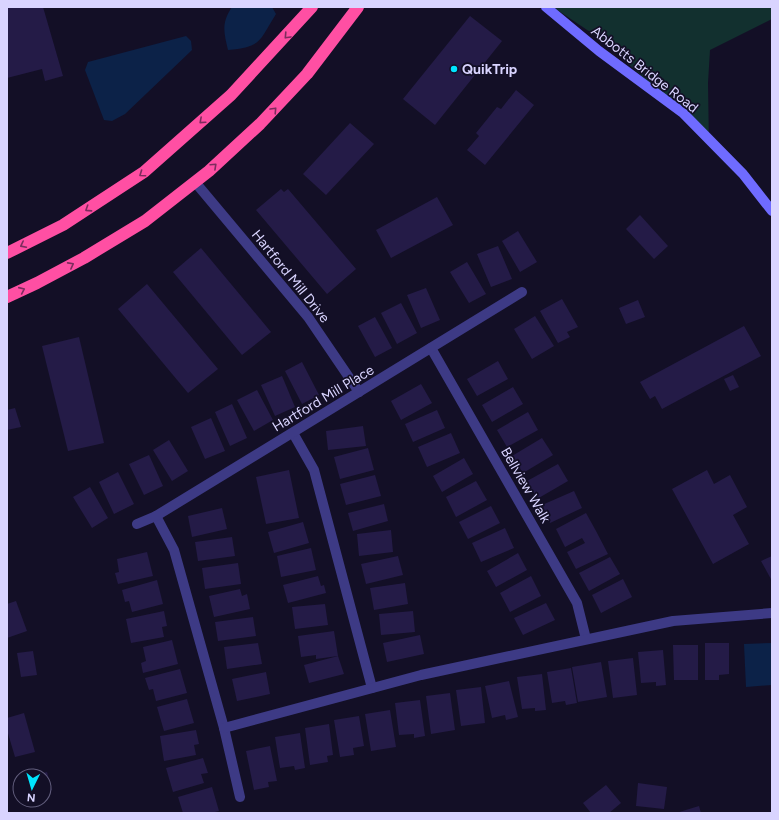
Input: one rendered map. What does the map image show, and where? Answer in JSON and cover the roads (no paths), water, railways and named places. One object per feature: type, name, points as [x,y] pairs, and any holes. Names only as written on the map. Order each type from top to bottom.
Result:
[{"type":"highway","points":[[7,253],[63,225],[144,172],[231,95],[312,7]]},
{"type":"highway","points":[[7,297],[37,284],[84,258],[145,221],[209,171],[266,118],[307,74],[358,7]]},
{"type":"main road","name":"Abbotts Bridge Road","points":[[546,7],[599,50],[683,113],[743,174],[772,211]]},
{"type":"street","name":"Hartford Mill Drive","points":[[195,182],[308,317],[359,392]]},
{"type":"street","name":"Hartford Mill Place","points":[[137,524],[156,516],[522,292]]},
{"type":"street","name":"Bellview Walk","points":[[431,348],[577,603],[586,639]]},
{"type":"street","points":[[292,432],[314,470],[372,688]]},
{"type":"street","points":[[156,516],[174,550],[224,728],[240,797]]},
{"type":"street","points":[[224,728],[421,675],[586,639],[673,621],[772,613]]},
{"type":"water","points":[[232,7],[272,7],[276,14],[262,36],[254,44],[239,49],[228,50],[224,28],[226,18]]},
{"type":"water","points":[[186,36],[191,41],[192,50],[125,114],[112,121],[104,120],[85,70],[88,62]]},
{"type":"water","points":[[772,643],[772,685],[746,687],[744,644]]},
{"type":"place","name":"QuikTrip","points":[[454,69]]}]
